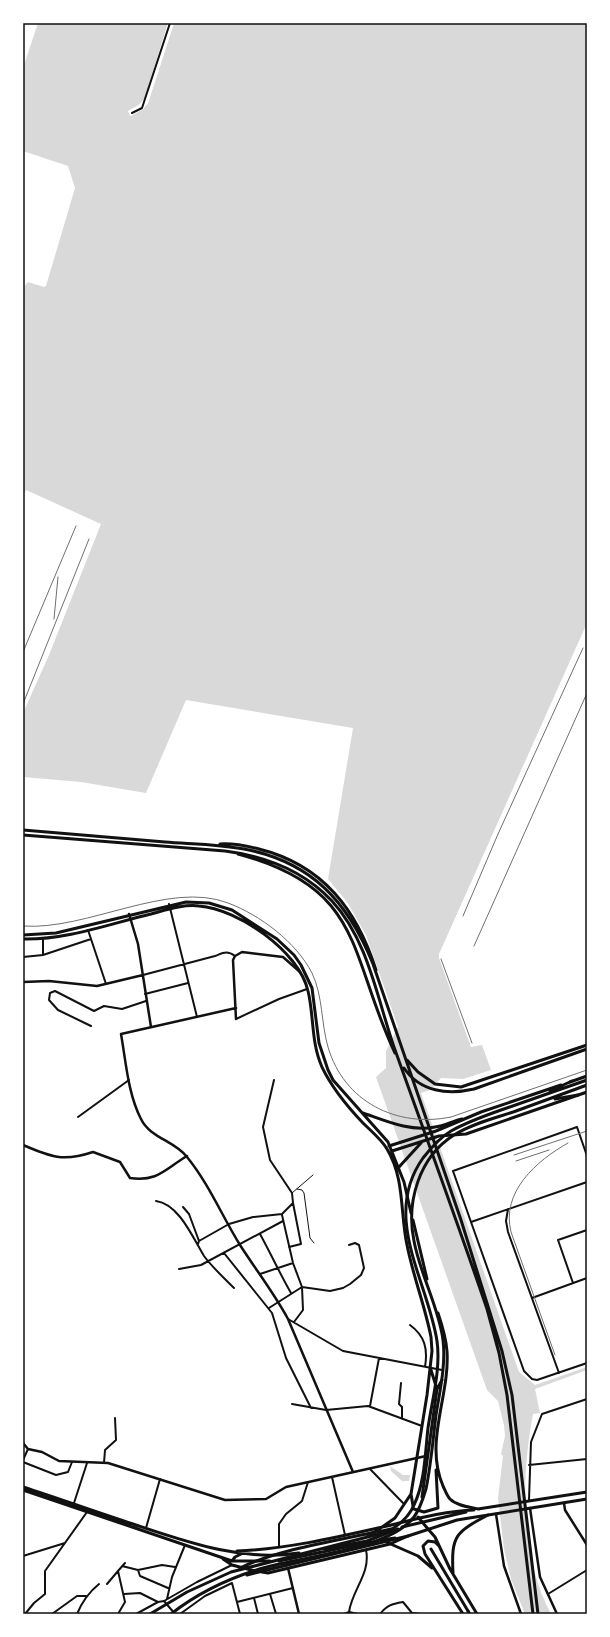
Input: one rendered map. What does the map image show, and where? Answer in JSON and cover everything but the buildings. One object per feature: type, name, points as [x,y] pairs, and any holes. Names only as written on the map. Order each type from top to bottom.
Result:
[{"type":"main road","points":[[23,830],[244,849],[268,855],[283,861],[311,876],[342,905],[364,941],[461,1220],[502,1351],[512,1395],[538,1614]]},
{"type":"main road","points":[[23,835],[225,851],[257,857],[294,872],[321,891],[344,917],[356,937],[369,968],[394,1045],[486,1309],[499,1352],[516,1461],[533,1614]]},
{"type":"main road","points":[[211,845],[226,844],[246,846],[278,855],[306,869],[335,892],[350,911],[367,942],[409,1064],[430,1081],[442,1086],[461,1087],[470,1085],[587,1045]]},
{"type":"main road","points":[[225,851],[268,863],[286,870],[317,891],[333,907],[349,931],[357,949],[383,1024],[398,1061],[414,1080],[429,1089],[439,1092],[463,1092],[587,1049]]},
{"type":"main road","points":[[23,935],[56,933],[169,904],[198,901],[232,910],[268,932],[294,956],[302,966],[312,988],[319,1043],[328,1070],[333,1080],[382,1134],[393,1151],[399,1167],[425,1275],[443,1327],[447,1351],[446,1371],[437,1434],[436,1467],[438,1508],[420,1512],[414,1509]]},
{"type":"main road","points":[[23,939],[43,938],[88,930],[170,909],[198,905],[230,914],[270,938],[285,951],[300,973],[308,989],[315,1046],[323,1070],[335,1090],[352,1112],[386,1147],[398,1174],[402,1194],[404,1228],[407,1247],[431,1337],[432,1352],[423,1426],[411,1494],[414,1509],[418,1518],[428,1529],[439,1546],[453,1575],[477,1614]]},
{"type":"main road","points":[[361,1112],[397,1125],[417,1128],[435,1127],[587,1076]]},
{"type":"main road","points":[[231,1572],[294,1554],[387,1532],[398,1526],[414,1507],[423,1476],[438,1352],[435,1331],[412,1256],[406,1225],[409,1188],[413,1176],[423,1158],[450,1132],[470,1122],[517,1104],[587,1080]]},
{"type":"main road","points":[[532,1099],[572,1081]]},
{"type":"main road","points":[[171,1614],[204,1592],[226,1580],[264,1568],[368,1544],[389,1536],[414,1518],[422,1502],[428,1478],[444,1353],[441,1330],[423,1275],[414,1240],[412,1213],[415,1190],[428,1161],[442,1144],[454,1135],[473,1126],[587,1085]]},
{"type":"main road","points":[[389,1152],[439,1136],[466,1134],[587,1092]]},
{"type":"main road","points":[[547,1100],[578,1095]]},
{"type":"main road","points":[[386,1147],[436,1131],[480,1112]]},
{"type":"main road","points":[[399,1167],[422,1142]]},
{"type":"main road","points":[[430,1368],[436,1389]]},
{"type":"main road","points":[[422,1498],[436,1389],[446,1371]]},
{"type":"main road","points":[[436,1467],[449,1499],[454,1502],[479,1509]]},
{"type":"main road","points":[[23,1487],[195,1545],[221,1551],[285,1555],[367,1541],[404,1527]]},
{"type":"main road","points":[[23,1490],[232,1561],[281,1561],[373,1541],[408,1536]]},
{"type":"main road","points":[[150,1614],[187,1592],[254,1561],[334,1541],[404,1527],[474,1510],[587,1492]]},
{"type":"main road","points":[[375,1532],[386,1526],[395,1518],[411,1494]]},
{"type":"main road","points":[[226,1580],[380,1544],[457,1520],[587,1499]]},
{"type":"main road","points":[[221,1551],[279,1548],[345,1535],[418,1518],[461,1510],[474,1510]]},
{"type":"main road","points":[[453,1575],[452,1555],[456,1536],[471,1523],[488,1515]]},
{"type":"main road","points":[[220,1557],[232,1565],[268,1573],[390,1544],[408,1536]]},
{"type":"main road","points":[[439,1546],[431,1541],[425,1543],[425,1554],[463,1614]]},
{"type":"main road","points":[[386,1542],[418,1556],[436,1572]]},
{"type":"main road","points":[[431,1548],[469,1613]]},
{"type":"main road","points":[[232,1565],[232,1561],[238,1554],[247,1553]]},
{"type":"street","points":[[132,113],[142,108],[170,23]]},
{"type":"street","points":[[169,904],[197,1017]]},
{"type":"street","points":[[129,914],[138,944],[151,1027]]},
{"type":"street","points":[[88,930],[106,984]]},
{"type":"street","points":[[43,938],[43,955]]},
{"type":"street","points":[[23,939],[23,956],[43,955],[91,939]]},
{"type":"street","points":[[23,982],[49,981],[98,986],[215,956],[222,952],[228,952],[235,956]]},
{"type":"street","points":[[300,973],[283,958],[265,954],[242,952],[235,956],[233,960],[236,1019],[279,999],[308,989]]},
{"type":"street","points":[[146,994],[188,983]]},
{"type":"street","points":[[91,1026],[58,1010],[49,1000],[50,993],[55,991],[93,1010],[104,1006],[112,1009],[122,1009],[146,1001]]},
{"type":"street","points":[[236,1008],[121,1034],[134,1103],[142,1121],[151,1132],[174,1145],[187,1156],[229,1224],[240,1245],[279,1302],[288,1319],[353,1472]]},
{"type":"street","points":[[78,1117],[129,1080]]},
{"type":"street","points":[[274,1080],[263,1127],[270,1160],[292,1193],[301,1244],[289,1247]]},
{"type":"street","points":[[587,1156],[577,1127],[453,1172],[524,1371],[532,1379],[537,1380],[587,1363]]},
{"type":"street","points":[[23,1145],[48,1156],[77,1157],[93,1152],[120,1162],[130,1178],[143,1180],[164,1173],[187,1156]]},
{"type":"street","points":[[471,1222],[587,1182]]},
{"type":"street","points":[[156,1201],[161,1202],[181,1217],[209,1261],[234,1288]]},
{"type":"street","points":[[199,1241],[229,1224],[252,1217],[282,1214],[293,1203]]},
{"type":"street","points":[[183,1207],[189,1214],[199,1241],[198,1244]]},
{"type":"street","points":[[508,1209],[506,1221],[508,1232],[559,1373]]},
{"type":"street","points":[[282,1214],[293,1263],[302,1287],[303,1310],[294,1322]]},
{"type":"street","points":[[179,1269],[201,1265],[283,1221]]},
{"type":"street","points":[[574,1283],[558,1240],[587,1230]]},
{"type":"street","points":[[260,1234],[291,1293]]},
{"type":"street","points":[[269,1308],[302,1287],[337,1290],[350,1284],[361,1275],[364,1268],[359,1245],[355,1243],[349,1245]]},
{"type":"street","points":[[224,1253],[272,1313],[286,1358],[311,1408]]},
{"type":"street","points":[[260,1274],[293,1263]]},
{"type":"street","points":[[532,1298],[587,1278]]},
{"type":"street","points":[[288,1319],[342,1351],[446,1371]]},
{"type":"street","points":[[410,1325],[420,1334],[426,1344],[427,1356],[425,1367]]},
{"type":"street","points":[[370,1406],[379,1358]]},
{"type":"street","points":[[401,1383],[399,1404],[402,1407],[402,1418]]},
{"type":"street","points":[[528,1501],[530,1442],[542,1414],[587,1399]]},
{"type":"street","points":[[292,1404],[326,1410],[370,1406],[423,1426]]},
{"type":"street","points":[[104,1463],[105,1450],[116,1440],[114,1418]]},
{"type":"street","points":[[23,1443],[28,1449],[42,1452],[59,1461],[104,1463],[225,1500],[266,1499],[286,1487],[436,1454]]},
{"type":"street","points":[[28,1449],[23,1461],[56,1475],[68,1472],[72,1462]]},
{"type":"street","points":[[529,1465],[587,1459]]},
{"type":"street","points":[[73,1504],[87,1463]]},
{"type":"street","points":[[370,1468],[404,1504]]},
{"type":"street","points":[[332,1477],[345,1535]]},
{"type":"street","points":[[146,1528],[160,1479]]},
{"type":"street","points":[[279,1548],[279,1524],[286,1514],[302,1502],[308,1482]]},
{"type":"street","points":[[564,1503],[565,1510],[587,1546]]},
{"type":"street","points":[[529,1508],[540,1577],[557,1614]]},
{"type":"street","points":[[25,1614],[34,1603],[45,1594],[45,1571],[88,1512]]},
{"type":"street","points":[[496,1514],[504,1566],[521,1614]]},
{"type":"street","points":[[23,1556],[66,1543]]},
{"type":"street","points":[[167,1599],[168,1588],[175,1567],[185,1545]]},
{"type":"street","points":[[349,1612],[350,1604],[366,1566],[366,1550]]},
{"type":"street","points":[[107,1584],[125,1563]]},
{"type":"street","points":[[122,1566],[138,1570],[162,1565],[175,1567]]},
{"type":"street","points":[[136,1614],[232,1565]]},
{"type":"street","points":[[288,1568],[299,1614]]},
{"type":"street","points":[[138,1570],[140,1576],[168,1588]]},
{"type":"street","points":[[547,1595],[587,1570]]},
{"type":"street","points":[[118,1571],[125,1602],[118,1614]]},
{"type":"street","points":[[180,1614],[205,1596],[232,1583],[240,1614]]},
{"type":"street","points":[[77,1614],[85,1602],[86,1596],[99,1584]]},
{"type":"street","points":[[237,1602],[293,1588]]},
{"type":"street","points":[[124,1594],[140,1593],[158,1602]]},
{"type":"street","points":[[52,1614],[77,1596],[83,1594],[86,1596]]},
{"type":"street","points":[[270,1594],[276,1614]]},
{"type":"street","points":[[254,1598],[258,1614]]},
{"type":"street","points":[[164,1601],[175,1614]]},
{"type":"street","points":[[380,1614],[385,1607],[391,1604],[403,1602],[412,1613],[421,1614]]},
{"type":"street","points":[[344,1614],[349,1612],[358,1614]]},
{"type":"lane","points":[[292,1193],[313,1175]]},
{"type":"lane","points":[[298,1189],[302,1190],[304,1193],[310,1238],[314,1243]]},
{"type":"shaded area","points":[[37,23],[168,23],[145,98],[139,105],[128,111],[131,116],[143,109],[148,103],[174,23],[587,23],[587,623],[439,954],[439,958],[471,1047],[482,1045],[491,1070],[463,1079],[441,1078],[430,1090],[421,1093],[519,1372],[535,1385],[587,1367],[587,1370],[535,1389],[540,1413],[533,1414],[529,1438],[525,1490],[526,1516],[533,1567],[551,1614],[525,1614],[511,1579],[504,1549],[498,1498],[503,1456],[501,1454],[505,1436],[498,1401],[487,1390],[376,1077],[386,1068],[386,1051],[398,1027],[366,935],[347,902],[328,879],[353,728],[186,700],[146,793],[81,782],[23,777],[23,713],[49,655],[101,524],[26,490],[23,497],[23,288],[28,282],[44,287],[46,286],[75,188],[68,166],[23,151],[23,67]]},
{"type":"shaded area","points":[[390,1466],[403,1475],[410,1475],[409,1481],[402,1481],[391,1471]]},
{"type":"pier","points":[[35,23],[38,23],[23,68],[23,61]]},
{"type":"pier","points":[[168,23],[170,23],[144,104],[131,113],[142,108],[147,102],[172,23],[174,23],[148,103],[143,109],[130,116],[128,111],[139,105],[145,98]]},
{"type":"railway","points":[[23,652],[76,526]]},
{"type":"railway","points":[[23,704],[89,539]]},
{"type":"railway","points":[[54,619],[58,577]]},
{"type":"railway","points":[[463,916],[498,834],[583,648]]},
{"type":"railway","points":[[474,946],[587,693]]},
{"type":"railway","points":[[23,926],[47,926],[154,901],[180,898],[205,898],[228,903],[240,908],[276,931],[297,951],[312,973],[316,982],[328,1047],[336,1066],[346,1083],[375,1107],[393,1114],[411,1118],[431,1119],[451,1117],[587,1070]]},
{"type":"railway","points":[[441,959],[472,1043]]},
{"type":"railway","points":[[514,1155],[587,1131]]},
{"type":"railway","points":[[555,1355],[511,1232],[509,1217],[511,1204],[516,1191],[524,1179],[544,1159],[568,1143]]},
{"type":"railway","points":[[516,1161],[549,1150]]}]
